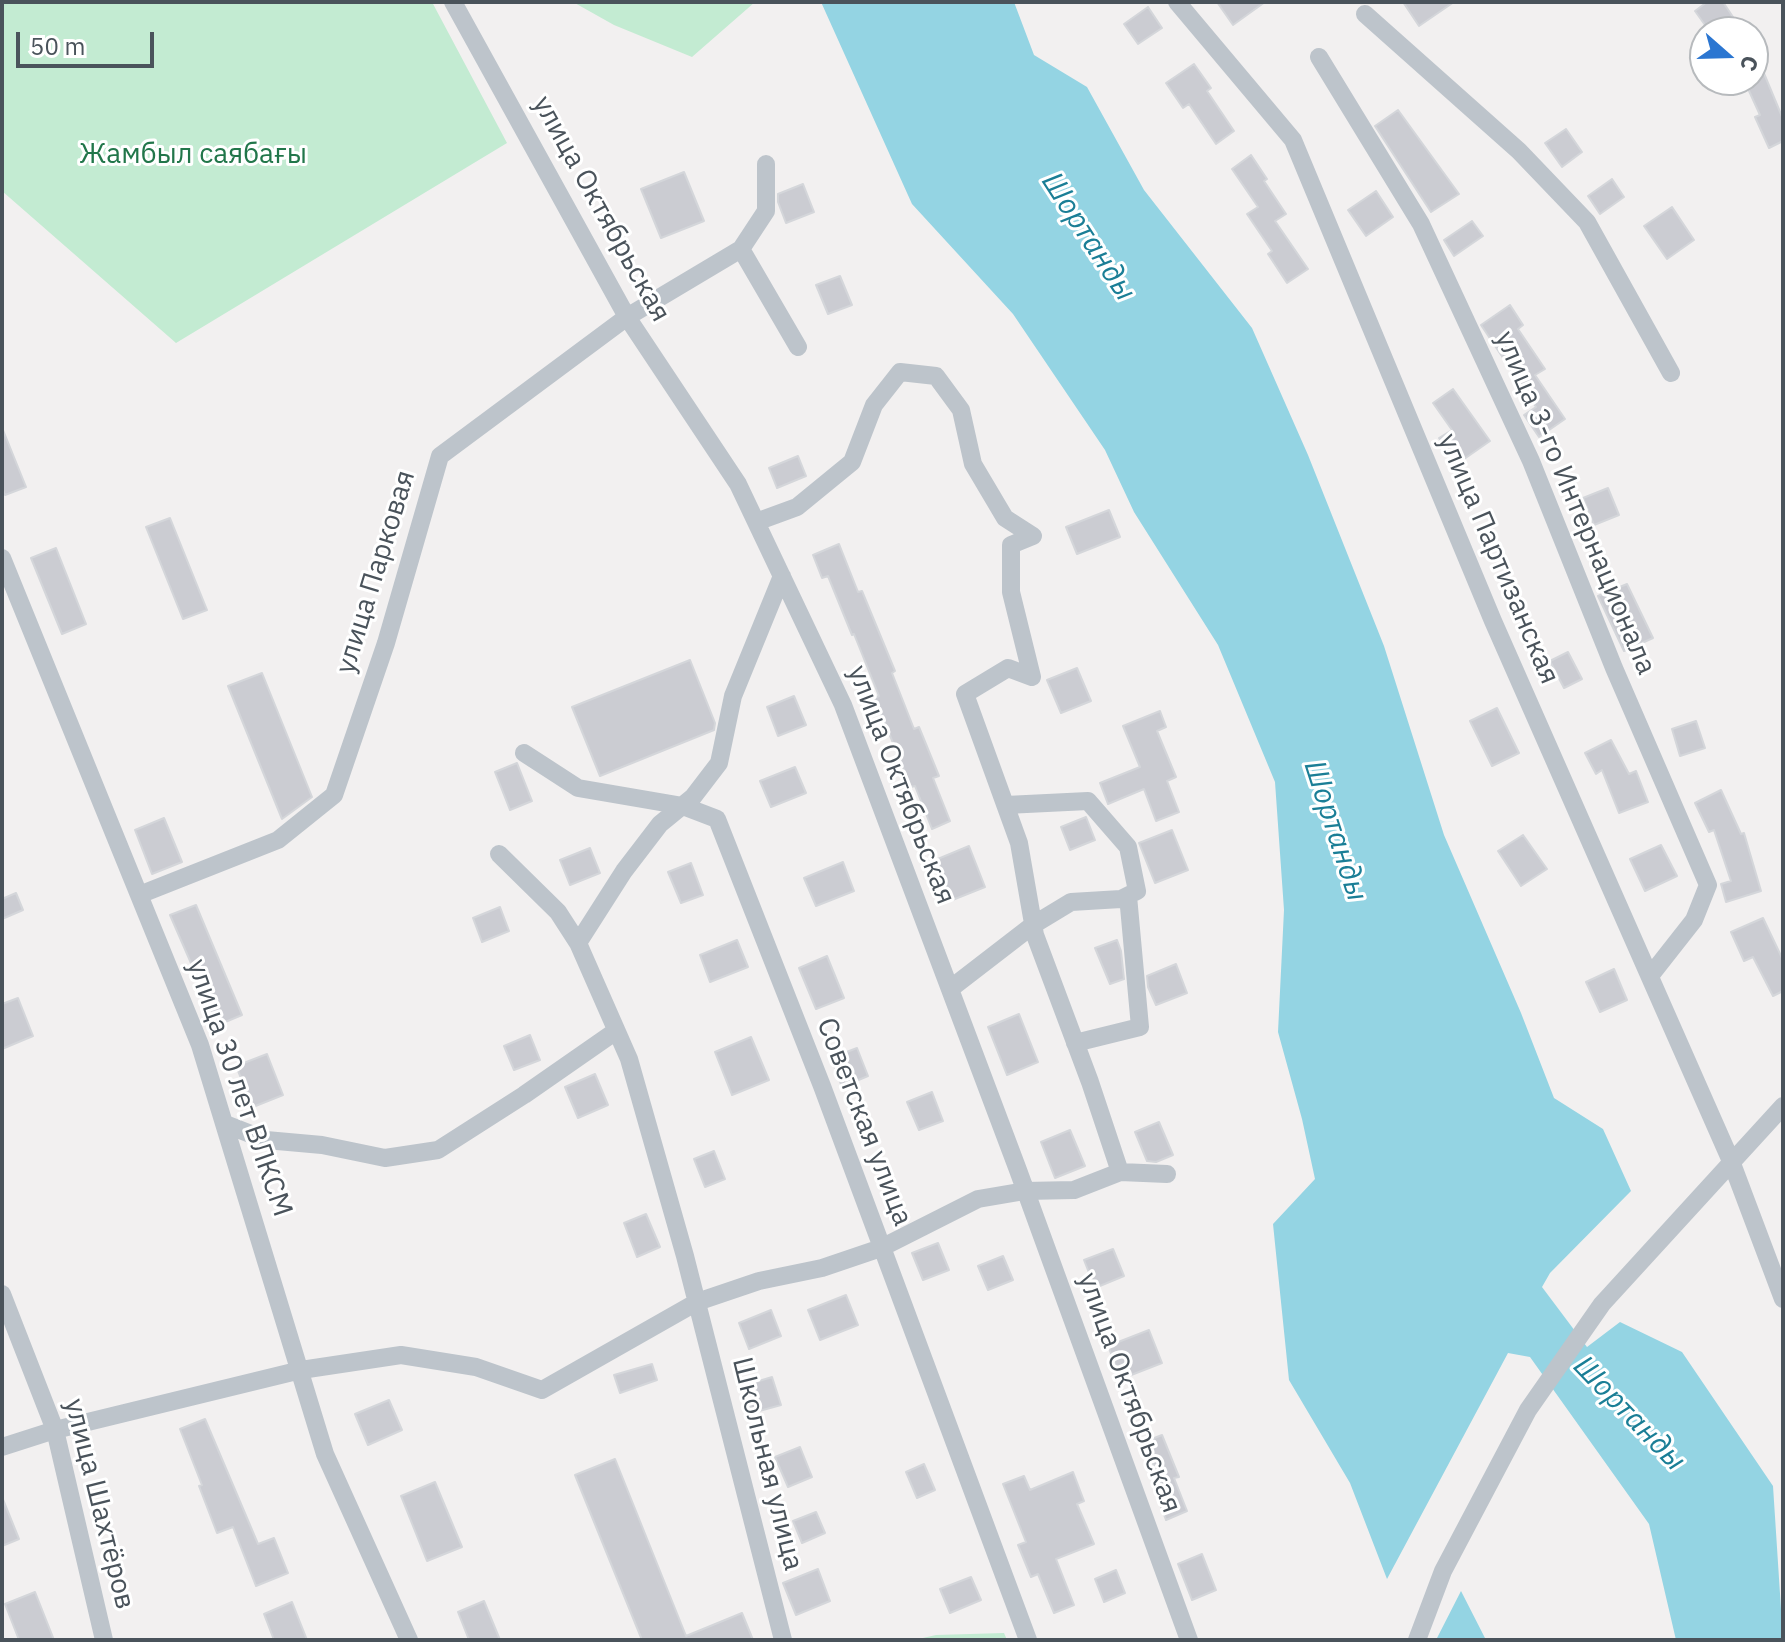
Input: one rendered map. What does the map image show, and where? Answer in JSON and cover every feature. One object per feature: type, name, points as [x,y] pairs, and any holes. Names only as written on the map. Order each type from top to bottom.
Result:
[{"type":"street","name":"улица Октябрьская","points":[[453,2],[627,317],[738,484],[843,705],[1189,1640]]},
{"type":"street","name":"улица Партизанская","points":[[1177,2],[1293,140],[1493,621],[1731,1161],[1783,1299]]},
{"type":"street","points":[[1365,14],[1519,151],[1587,222],[1671,373]]},
{"type":"street","name":"улица 3-го Интернационала","points":[[1319,57],[1421,224],[1531,461],[1614,668],[1708,885],[1694,920],[1650,976]]},
{"type":"street","name":"улица Парковая","points":[[139,895],[278,840],[334,795],[386,643],[440,456],[627,317],[741,249],[766,211],[766,164]]},
{"type":"street","points":[[741,249],[798,347]]},
{"type":"street","points":[[756,522],[797,507],[852,462],[874,405],[900,372],[936,376],[961,410],[973,464],[1005,518],[1033,536],[1011,545],[1011,592],[1032,677],[1008,668],[965,694],[1019,843],[1033,925],[1120,1172]]},
{"type":"street","name":"улица 30 лет ВЛКСМ","points":[[2,558],[200,1045],[325,1454],[409,1640]]},
{"type":"street","points":[[578,943],[624,871],[660,824],[693,797],[719,763],[733,696],[782,576]]},
{"type":"street","name":"Советская улица","points":[[524,753],[578,788],[683,806],[717,819],[822,1086],[1028,1640]]},
{"type":"street","points":[[950,989],[1033,925],[1071,902],[1121,899],[1137,891],[1128,847],[1088,801],[1006,805]]},
{"type":"street","name":"Школьная улица","points":[[499,854],[558,912],[578,943],[629,1059],[697,1302],[783,1640]]},
{"type":"street","points":[[1075,1043],[1140,1027],[1128,896]]},
{"type":"street","points":[[225,1124],[266,1140],[322,1145],[385,1158],[438,1150],[616,1031]]},
{"type":"street","points":[[1417,1640],[1443,1571],[1528,1410],[1602,1304],[1783,1106]]},
{"type":"street","points":[[2,1447],[55,1430],[301,1370],[401,1355],[476,1367],[542,1390],[697,1302],[759,1281],[822,1268],[881,1248],[978,1199],[1025,1191],[1074,1190],[1120,1172],[1167,1174]]},
{"type":"street","name":"улица Шахтёров","points":[[2,1294],[55,1430],[104,1640]]},
{"type":"green space","name":"Жамбыл саябағы","points":[[2,2],[432,2],[507,143],[176,343],[2,191]]},
{"type":"green space","points":[[573,2],[755,2],[692,57],[614,25]]},
{"type":"green space","points":[[1004,1633],[1007,1640],[914,1640],[936,1635]]},
{"type":"water","name":"Шортанды","points":[[821,2],[1014,2],[1034,55],[1087,87],[1144,190],[1252,328],[1308,455],[1384,646],[1444,835],[1554,1098],[1603,1129],[1631,1191],[1550,1273],[1542,1287],[1587,1347],[1620,1322],[1682,1352],[1773,1486],[1783,1640],[1676,1640],[1649,1524],[1530,1357],[1508,1353],[1387,1579],[1350,1483],[1289,1380],[1273,1224],[1315,1179],[1278,1032],[1284,910],[1275,782],[1218,645],[1134,512],[1105,450],[1013,314],[912,204]]},
{"type":"water","points":[[1461,1591],[1486,1640],[1436,1640]]},
{"type":"building","points":[[1217,2],[1265,2],[1233,25]]},
{"type":"building","points":[[1403,2],[1454,2],[1419,26]]},
{"type":"building","points":[[1707,2],[1723,2],[1732,16],[1699,16],[1695,11]]},
{"type":"building","points":[[1148,7],[1162,28],[1138,44],[1124,24]]},
{"type":"building","points":[[1194,64],[1211,88],[1207,91],[1234,131],[1216,144],[1189,104],[1183,108],[1166,83]]},
{"type":"building","points":[[1769,85],[1783,119],[1783,141],[1769,148],[1755,117],[1760,115],[1751,96],[1769,96]]},
{"type":"building","points":[[1398,110],[1459,194],[1431,212],[1375,126]]},
{"type":"building","points":[[1566,129],[1582,152],[1562,167],[1545,143]]},
{"type":"building","points":[[1251,155],[1286,214],[1275,221],[1308,269],[1287,283],[1268,254],[1272,251],[1247,214],[1258,207],[1232,169]]},
{"type":"building","points":[[684,172],[704,221],[661,238],[641,189]]},
{"type":"building","points":[[1612,179],[1624,197],[1600,214],[1588,196]]},
{"type":"building","points":[[803,184],[814,212],[786,223],[778,194]]},
{"type":"building","points":[[1376,191],[1393,217],[1366,236],[1348,210]]},
{"type":"building","points":[[1672,207],[1694,240],[1667,259],[1644,226]]},
{"type":"building","points":[[1472,221],[1483,236],[1454,256],[1444,240]]},
{"type":"building","points":[[840,276],[852,305],[828,314],[816,285]]},
{"type":"building","points":[[1510,305],[1523,325],[1518,329],[1545,369],[1535,375],[1565,419],[1539,437],[1524,415],[1536,407],[1481,325]]},
{"type":"building","points":[[1453,389],[1490,441],[1457,464],[1439,438],[1452,430],[1433,403]]},
{"type":"building","points":[[3,430],[26,487],[5,495],[2,487]]},
{"type":"building","points":[[798,456],[806,476],[777,488],[769,468]]},
{"type":"building","points":[[1608,488],[1619,515],[1594,525],[1583,498]]},
{"type":"building","points":[[1109,510],[1120,537],[1077,554],[1066,527]]},
{"type":"building","points":[[170,518],[207,610],[183,619],[146,527]]},
{"type":"building","points":[[839,544],[895,671],[892,673],[914,729],[919,727],[939,776],[933,778],[950,821],[932,829],[874,698],[879,696],[854,634],[828,576],[822,578],[813,555]]},
{"type":"building","points":[[56,548],[86,624],[62,634],[31,558]]},
{"type":"building","points":[[1627,584],[1653,638],[1624,651],[1598,596]]},
{"type":"building","points":[[1568,652],[1582,679],[1564,688],[1550,661]]},
{"type":"building","points":[[690,660],[715,723],[714,730],[600,776],[572,707]]},
{"type":"building","points":[[1077,668],[1091,701],[1061,713],[1047,680]]},
{"type":"building","points":[[262,673],[312,797],[282,819],[228,686]]},
{"type":"building","points":[[794,696],[806,725],[778,736],[767,707]]},
{"type":"building","points":[[1497,708],[1519,753],[1492,766],[1470,721]]},
{"type":"building","points":[[1160,711],[1166,727],[1157,731],[1176,777],[1167,781],[1179,812],[1156,821],[1144,789],[1108,804],[1100,783],[1140,767],[1123,726]]},
{"type":"building","points":[[1696,721],[1705,748],[1680,756],[1672,729]]},
{"type":"building","points":[[1611,740],[1629,774],[1636,771],[1648,802],[1619,813],[1602,770],[1596,774],[1585,753]]},
{"type":"building","points":[[517,763],[532,801],[510,810],[495,772]]},
{"type":"building","points":[[795,767],[806,793],[771,807],[760,781]]},
{"type":"building","points":[[1721,790],[1741,834],[1744,833],[1761,891],[1726,902],[1721,884],[1731,881],[1714,830],[1709,832],[1695,803]]},
{"type":"building","points":[[1086,817],[1095,840],[1070,850],[1061,827]]},
{"type":"building","points":[[164,818],[182,862],[152,874],[135,830]]},
{"type":"building","points":[[1172,830],[1188,870],[1155,883],[1139,843]]},
{"type":"building","points":[[1523,835],[1547,869],[1521,886],[1498,851]]},
{"type":"building","points":[[1661,845],[1677,876],[1645,891],[1630,859]]},
{"type":"building","points":[[969,846],[985,887],[950,901],[933,861]]},
{"type":"building","points":[[590,848],[600,873],[570,885],[560,860]]},
{"type":"building","points":[[843,862],[854,891],[816,906],[804,878]]},
{"type":"building","points":[[691,863],[703,895],[681,903],[668,872]]},
{"type":"building","points":[[16,893],[23,910],[2,919],[2,899]]},
{"type":"building","points":[[196,905],[242,1015],[218,1025],[170,915]]},
{"type":"building","points":[[500,907],[509,931],[482,942],[473,918]]},
{"type":"building","points":[[1763,918],[1783,960],[1783,991],[1773,996],[1753,957],[1744,961],[1731,932]]},
{"type":"building","points":[[737,940],[748,967],[710,982],[700,955]]},
{"type":"building","points":[[1117,940],[1124,979],[1110,984],[1095,948]]},
{"type":"building","points":[[827,956],[844,998],[816,1009],[799,968]]},
{"type":"building","points":[[1176,964],[1187,993],[1156,1005],[1147,976]]},
{"type":"building","points":[[1614,969],[1627,1000],[1600,1012],[1586,982]]},
{"type":"building","points":[[18,998],[33,1036],[2,1049],[2,1004]]},
{"type":"building","points":[[1019,1014],[1038,1062],[1007,1075],[988,1027]]},
{"type":"building","points":[[530,1035],[540,1060],[514,1070],[504,1046]]},
{"type":"building","points":[[751,1037],[769,1080],[732,1095],[715,1052]]},
{"type":"building","points":[[857,1048],[868,1076],[842,1087],[831,1058]]},
{"type":"building","points":[[267,1054],[283,1095],[253,1107],[236,1066]]},
{"type":"building","points":[[595,1074],[608,1105],[578,1118],[565,1087]]},
{"type":"building","points":[[932,1092],[943,1121],[919,1130],[907,1102]]},
{"type":"building","points":[[1159,1122],[1173,1155],[1156,1162],[1147,1161],[1135,1132]]},
{"type":"building","points":[[1070,1130],[1085,1166],[1055,1178],[1041,1142]]},
{"type":"building","points":[[714,1151],[725,1179],[705,1187],[694,1159]]},
{"type":"building","points":[[646,1214],[660,1247],[637,1257],[624,1223]]},
{"type":"building","points":[[938,1243],[949,1270],[923,1280],[912,1253]]},
{"type":"building","points":[[1113,1249],[1124,1276],[1095,1288],[1084,1260]]},
{"type":"building","points":[[1003,1256],[1013,1280],[988,1290],[978,1266]]},
{"type":"building","points":[[846,1295],[858,1325],[820,1340],[808,1310]]},
{"type":"building","points":[[771,1310],[781,1336],[749,1349],[739,1323]]},
{"type":"building","points":[[1149,1330],[1162,1363],[1121,1379],[1108,1346]]},
{"type":"building","points":[[652,1364],[657,1380],[620,1393],[614,1375]]},
{"type":"building","points":[[772,1377],[781,1405],[752,1413],[746,1385]]},
{"type":"building","points":[[389,1400],[402,1430],[368,1445],[355,1414]]},
{"type":"building","points":[[205,1419],[258,1544],[274,1538],[288,1573],[256,1586],[233,1527],[217,1533],[180,1429]]},
{"type":"building","points":[[1162,1435],[1179,1477],[1174,1478],[1187,1511],[1166,1520],[1156,1494],[1164,1490],[1144,1442]]},
{"type":"building","points":[[800,1447],[812,1477],[788,1487],[775,1457]]},
{"type":"building","points":[[615,1459],[686,1636],[742,1613],[753,1640],[642,1640],[575,1475]]},
{"type":"building","points":[[924,1464],[935,1490],[917,1498],[906,1472]]},
{"type":"building","points":[[1073,1472],[1084,1501],[1077,1504],[1094,1544],[1056,1559],[1074,1605],[1054,1613],[1038,1574],[1031,1577],[1018,1545],[1026,1542],[1003,1484],[1024,1476],[1030,1490]]},
{"type":"building","points":[[435,1482],[462,1547],[427,1561],[401,1496]]},
{"type":"building","points":[[2,1497],[19,1539],[2,1546]]},
{"type":"building","points":[[816,1512],[825,1533],[802,1543],[793,1521]]},
{"type":"building","points":[[1202,1554],[1216,1590],[1192,1600],[1178,1564]]},
{"type":"building","points":[[818,1569],[830,1601],[796,1615],[783,1583]]},
{"type":"building","points":[[1116,1570],[1125,1593],[1104,1602],[1095,1579]]},
{"type":"building","points":[[971,1577],[981,1600],[950,1613],[940,1589]]},
{"type":"building","points":[[35,1592],[54,1640],[19,1640],[5,1604]]},
{"type":"building","points":[[484,1601],[500,1640],[469,1640],[458,1612]]},
{"type":"building","points":[[292,1602],[307,1640],[274,1640],[264,1614]]}]
